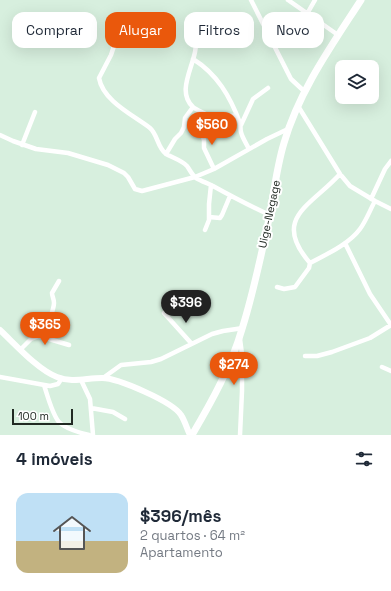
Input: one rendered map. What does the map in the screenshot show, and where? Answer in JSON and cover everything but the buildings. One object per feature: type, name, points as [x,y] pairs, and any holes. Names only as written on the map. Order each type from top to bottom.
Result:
[{"type":"main road","name":"Uige-Negage","points":[[191,435],[217,393],[240,338],[270,215],[284,143],[289,129],[305,92],[338,35],[361,0]]},
{"type":"street","points":[[253,0],[291,79],[305,92]]},
{"type":"street","points":[[288,0],[304,12]]},
{"type":"street","points":[[308,12],[315,0]]},
{"type":"street","points":[[324,26],[338,35]]},
{"type":"street","points":[[113,48],[111,56],[99,78],[101,88],[104,92],[124,110],[154,132],[162,150],[166,154],[187,166],[195,177],[270,215]]},
{"type":"street","points":[[196,48],[186,89],[188,98],[193,107],[220,124],[223,123],[230,115],[237,116]]},
{"type":"street","points":[[193,59],[212,74],[221,84],[241,125],[242,133],[249,149]]},
{"type":"street","points":[[241,125],[253,99],[268,88]]},
{"type":"street","points":[[298,106],[340,174],[350,186],[373,200],[391,208]]},
{"type":"street","points":[[166,154],[174,139],[181,133],[184,127],[185,118],[193,107]]},
{"type":"street","points":[[22,144],[35,112]]},
{"type":"street","points":[[200,127],[204,140],[204,148],[214,169]]},
{"type":"street","points":[[0,135],[36,149],[68,153],[108,165],[124,173],[128,177],[132,186],[138,190],[148,190],[195,177],[214,169],[266,139],[289,129]]},
{"type":"street","points":[[277,287],[284,289],[295,287],[309,268],[310,263],[345,243],[360,229],[385,169],[391,160]]},
{"type":"street","points":[[310,263],[296,243],[293,233],[295,220],[307,205],[329,186],[340,174]]},
{"type":"street","points":[[205,230],[209,223],[211,185]]},
{"type":"street","points":[[209,217],[220,218],[230,196]]},
{"type":"street","points":[[305,356],[317,356],[332,352],[370,338],[391,325],[370,294],[345,243]]},
{"type":"street","points":[[42,336],[53,310],[54,302],[52,293],[59,281]]},
{"type":"street","points":[[171,305],[164,313],[191,343]]},
{"type":"street","points":[[103,378],[121,365],[142,364],[156,360],[218,332],[243,328]]},
{"type":"street","points":[[0,330],[46,371],[62,378],[72,380],[103,378],[140,390],[161,399],[182,416],[191,435]]},
{"type":"street","points":[[21,349],[34,337],[42,336],[69,345]]},
{"type":"street","points":[[240,338],[242,354],[240,435]]},
{"type":"street","points":[[382,368],[391,371]]},
{"type":"street","points":[[0,377],[54,386],[58,384],[62,378]]},
{"type":"street","points":[[81,380],[88,392],[93,435]]},
{"type":"street","points":[[44,385],[49,401],[60,424],[89,435]]},
{"type":"street","points":[[91,408],[114,412],[125,419]]}]
